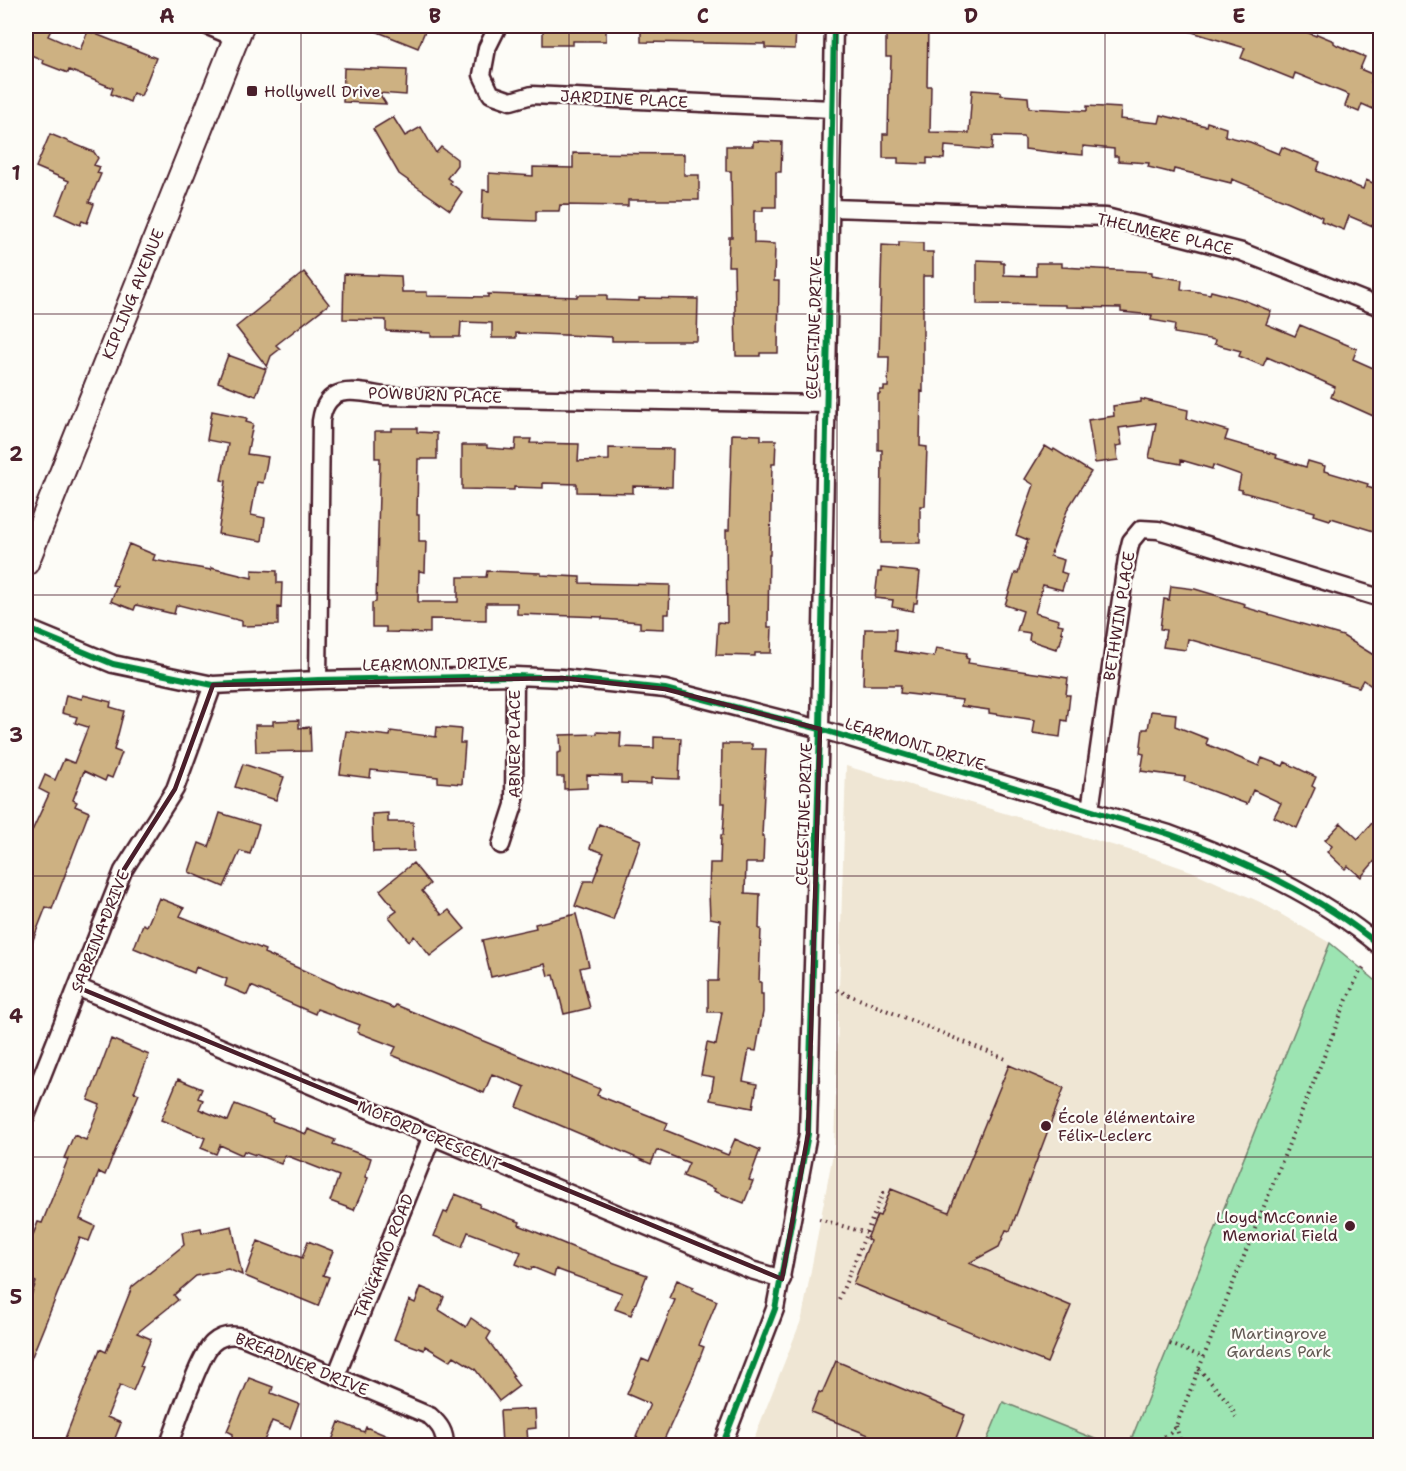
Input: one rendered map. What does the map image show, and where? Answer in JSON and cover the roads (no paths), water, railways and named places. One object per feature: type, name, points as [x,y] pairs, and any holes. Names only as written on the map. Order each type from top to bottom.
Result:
[{"type":"main road","name":"KIPLING AVENUE","points":[[26,563],[238,32]]},
{"type":"street","points":[[208,26],[238,32]]},
{"type":"street","name":"JARDINE PLACE","points":[[498,26],[487,48],[482,75],[491,94],[511,101],[532,95],[832,109]]},
{"type":"street","name":"CELESTINE DRIVE","points":[[722,1446],[775,1309],[808,1134],[820,729],[834,26]]},
{"type":"street","name":"THELMERE PLACE","points":[[831,208],[1106,217],[1242,252],[1380,307]]},
{"type":"street","name":"POWBURN PLACE","points":[[318,680],[321,421],[322,407],[333,395],[355,391],[384,396],[825,404]]},
{"type":"street","name":"BETHWIN PLACE","points":[[1090,810],[1127,558],[1131,542],[1142,529],[1158,530],[1380,597]]},
{"type":"street","name":"LEARMONT DRIVE","points":[[26,628],[113,664],[213,685],[318,680],[515,676],[562,678],[665,689],[820,729],[1169,834],[1244,864],[1319,903],[1378,939]]},
{"type":"street","name":"ABNER PLACE","points":[[501,845],[514,805],[515,676]]},
{"type":"street","name":"SABRINA DRIVE","points":[[26,1116],[123,871],[175,789],[213,685]]},
{"type":"street","name":"MOFORD CRESCENT","points":[[77,987],[751,1270],[782,1279]]},
{"type":"street","name":"TANGAMO ROAD","points":[[336,1376],[432,1136]]},
{"type":"street","name":"BREADNER DRIVE","points":[[168,1446],[204,1355],[221,1337],[235,1335],[430,1416],[439,1424],[444,1433],[445,1446]]},
{"type":"place","name":"Hollywell Drive","points":[[252,91]]},
{"type":"place","name":"École élémentaire Félix-Leclerc","points":[[1046,1126]]},
{"type":"place","name":"Lloyd McConnie Memorial Field","points":[[1350,1226]]},
{"type":"park label","name":"Martingrove Gardens Park","points":[[1279,1342]]}]
